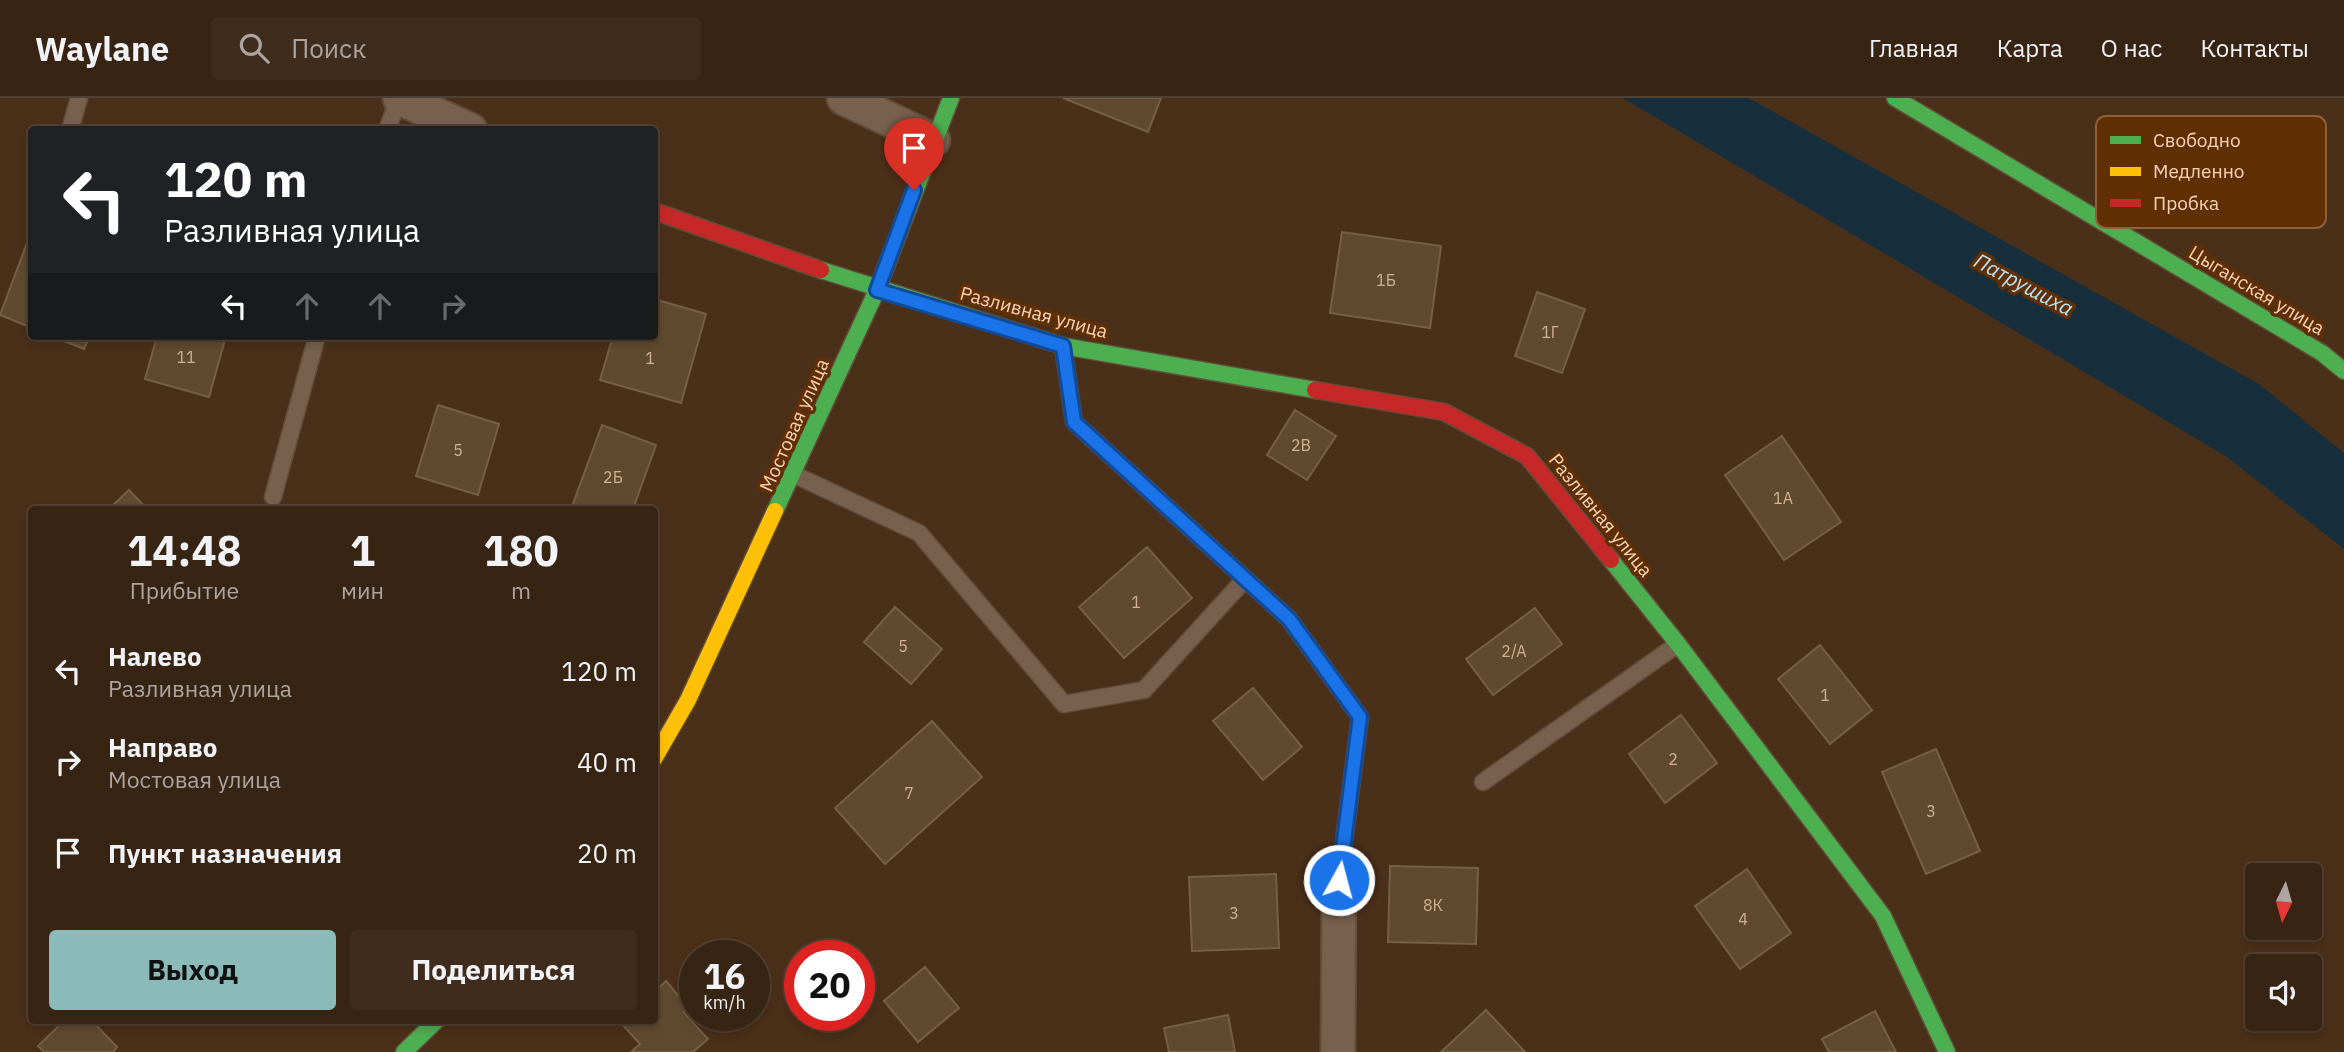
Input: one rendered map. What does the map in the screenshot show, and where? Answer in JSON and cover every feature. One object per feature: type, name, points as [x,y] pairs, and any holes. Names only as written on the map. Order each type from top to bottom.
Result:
[{"type":"street","points":[[399,98],[461,126]]},
{"type":"street","points":[[844,98],[882,106],[933,140]]},
{"type":"street","name":"Мостовая улица","points":[[658,752],[688,700],[877,290],[951,98]]},
{"type":"street","name":"Цыганская улица","points":[[1895,98],[2096,219]]},
{"type":"street","name":"Разливная улица","points":[[658,212],[877,290],[1063,346],[1444,412],[1527,456],[1678,644],[1883,916],[1947,1052]]},
{"type":"street","name":"Цыганская улица","points":[[2112,228],[2322,354],[2344,371]]},
{"type":"street","points":[[1338,1052],[1339,880]]},
{"type":"street","points":[[404,1052],[433,1024]]},
{"type":"lane","points":[[71,126],[79,98]]},
{"type":"lane","points":[[388,126],[399,98]]},
{"type":"lane","points":[[273,497],[316,340]]},
{"type":"lane","points":[[1063,346],[1074,422],[1289,619],[1360,717],[1339,880]]},
{"type":"lane","points":[[794,475],[919,533],[1064,704],[1144,690],[1245,579]]},
{"type":"lane","points":[[1483,782],[1678,644]]},
{"type":"water","name":"Патрушиха","points":[[1623,98],[1749,98],[2259,384],[2344,453],[2344,549],[2227,457]]},
{"type":"building","points":[[1063,98],[1161,98],[1148,132]]},
{"type":"building","points":[[1342,232],[1441,246],[1430,328],[1330,313]]},
{"type":"building","points":[[27,243],[28,326],[0,315]]},
{"type":"building","points":[[1537,292],[1585,309],[1562,373],[1515,356]]},
{"type":"building","points":[[658,300],[706,314],[681,403],[600,380],[612,340],[658,340]]},
{"type":"building","points":[[61,340],[88,340],[84,349]]},
{"type":"building","points":[[156,340],[225,340],[209,397],[145,379]]},
{"type":"building","points":[[438,405],[499,424],[478,495],[416,476]]},
{"type":"building","points":[[1295,410],[1336,436],[1307,480],[1267,455]]},
{"type":"building","points":[[602,425],[656,445],[634,506],[572,506]]},
{"type":"building","points":[[1782,436],[1841,522],[1784,560],[1725,475]]},
{"type":"building","points":[[129,490],[144,506],[112,506]]},
{"type":"building","points":[[1147,547],[1192,598],[1124,658],[1079,607]]},
{"type":"building","points":[[895,607],[942,649],[911,684],[864,642]]},
{"type":"building","points":[[1535,608],[1562,644],[1493,695],[1466,659]]},
{"type":"building","points":[[1820,645],[1872,710],[1830,744],[1778,679]]},
{"type":"building","points":[[1253,688],[1302,747],[1263,780],[1213,721]]},
{"type":"building","points":[[1681,715],[1717,763],[1665,803],[1629,754]]},
{"type":"building","points":[[932,721],[982,777],[885,864],[835,808]]},
{"type":"building","points":[[1936,749],[1980,851],[1926,874],[1882,772]]},
{"type":"building","points":[[1390,866],[1478,868],[1476,944],[1388,942]]},
{"type":"building","points":[[1747,869],[1791,933],[1740,969],[1695,906]]},
{"type":"building","points":[[1276,874],[1279,948],[1192,951],[1189,877]]},
{"type":"building","points":[[925,967],[959,1008],[918,1042],[884,1001]]},
{"type":"building","points":[[666,981],[679,996],[679,1031],[701,1031],[708,1039],[693,1052],[631,1052],[640,1044],[622,1024],[658,1024],[658,988]]},
{"type":"building","points":[[1486,1010],[1525,1052],[1441,1052]]},
{"type":"building","points":[[1875,1011],[1896,1052],[1829,1052],[1822,1039]]},
{"type":"building","points":[[1228,1015],[1235,1052],[1169,1052],[1164,1028]]},
{"type":"building","points":[[61,1024],[95,1024],[117,1047],[113,1052],[44,1052],[38,1046]]},
{"type":"traffic: fast","points":[[775,511],[877,290],[951,98]]},
{"type":"traffic: fast","points":[[1895,98],[2096,218]]},
{"type":"traffic: fast","points":[[2113,228],[2322,353],[2344,371]]},
{"type":"traffic: fast","points":[[821,270],[1063,346],[1315,390]]},
{"type":"traffic: fast","points":[[1611,560],[1678,644],[1883,916],[1947,1052]]},
{"type":"traffic: fast","points":[[404,1052],[433,1024]]},
{"type":"traffic: slow","points":[[658,752],[688,700],[775,511]]},
{"type":"traffic: jam","points":[[658,212],[821,270]]},
{"type":"traffic: jam","points":[[1315,390],[1444,412],[1527,456],[1611,560]]},
{"type":"route","points":[[914,190],[877,290],[1063,346],[1074,422],[1289,619],[1360,717],[1339,880]]}]
